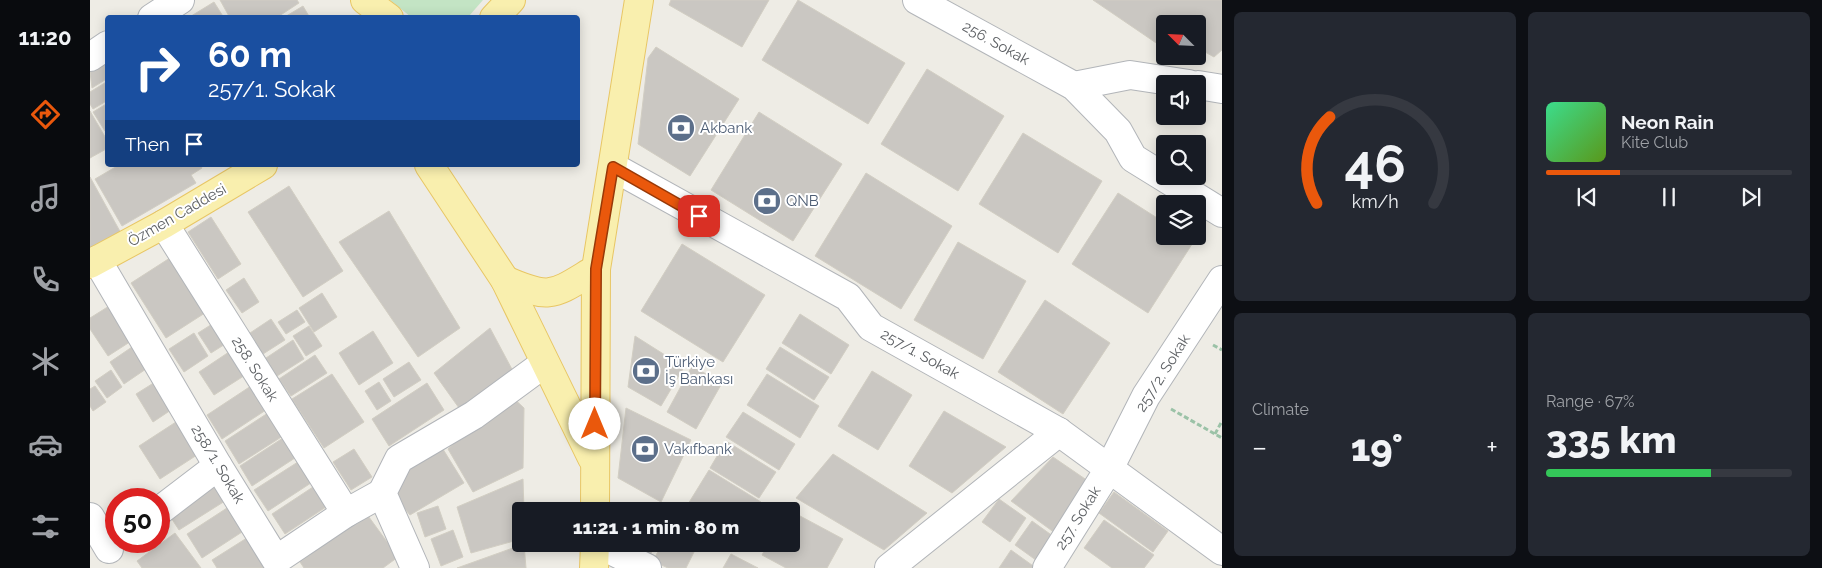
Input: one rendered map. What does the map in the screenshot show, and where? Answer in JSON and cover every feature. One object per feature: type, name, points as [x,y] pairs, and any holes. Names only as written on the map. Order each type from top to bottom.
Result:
[{"type":"main road","points":[[348,0],[354,15]]},
{"type":"main road","points":[[365,0],[385,15]]},
{"type":"main road","points":[[497,15],[511,0]]},
{"type":"main road","points":[[595,502],[596,269],[639,0]]},
{"type":"main road","name":"Özmen Caddesi","points":[[94,262],[164,224],[260,167]]},
{"type":"main road","points":[[425,168],[505,280],[595,463]]},
{"type":"main road","points":[[505,280],[533,293],[558,292],[596,269]]},
{"type":"main road","points":[[594,568],[596,552]]},
{"type":"street","points":[[157,15],[180,0]]},
{"type":"street","name":"256. Sokak","points":[[917,0],[1074,86],[1118,131],[1133,158],[1222,213]]},
{"type":"street","points":[[90,56],[105,48]]},
{"type":"street","points":[[1074,86],[1130,74],[1156,78]]},
{"type":"street","points":[[1206,86],[1222,89]]},
{"type":"street","name":"257/1. Sokak","points":[[613,167],[848,297],[872,327],[1059,432],[1222,552]]},
{"type":"street","name":"258. Sokak","points":[[164,224],[346,513]]},
{"type":"street","name":"258/1. Sokak","points":[[94,262],[276,560],[346,513],[382,493]]},
{"type":"street","name":"257/2. Sokak","points":[[1109,469],[1146,396],[1222,280]]},
{"type":"street","points":[[415,568],[382,493],[399,459],[474,415],[545,363]]},
{"type":"street","points":[[889,568],[1059,432]]},
{"type":"street","points":[[170,503],[218,466]]},
{"type":"street","name":"257. Sokak","points":[[1047,568],[1109,469]]},
{"type":"street","points":[[90,517],[105,549]]},
{"type":"street","points":[[613,552],[646,568]]},
{"type":"street","points":[[1220,568],[1222,552]]},
{"type":"path","points":[[1146,396],[1222,438]]},
{"type":"path","points":[[1215,434],[1222,421]]},
{"type":"green space","points":[[390,0],[483,0],[470,15],[409,15]]},
{"type":"building","points":[[220,0],[297,0],[299,3],[281,15],[228,15]]},
{"type":"building","points":[[671,0],[769,0],[742,47],[669,5]]},
{"type":"building","points":[[798,0],[905,63],[868,124],[762,60]]},
{"type":"building","points":[[1093,0],[1222,0],[1222,50],[1214,57],[1206,52],[1206,15],[1156,15],[1156,43]]},
{"type":"building","points":[[214,2],[222,15],[193,15]]},
{"type":"building","points":[[303,6],[308,15],[288,15]]},
{"type":"building","points":[[656,47],[739,99],[690,176],[638,144],[648,58]]},
{"type":"building","points":[[105,63],[105,80],[92,88],[90,72]]},
{"type":"building","points":[[927,69],[1004,116],[958,191],[881,144]]},
{"type":"building","points":[[105,83],[105,102],[93,109],[90,104],[90,92]]},
{"type":"building","points":[[105,105],[105,131],[93,112]]},
{"type":"building","points":[[90,111],[105,137],[105,150],[90,158]]},
{"type":"building","points":[[759,112],[842,164],[793,241],[711,190]]},
{"type":"building","points":[[1023,133],[1102,181],[1058,253],[979,204]]},
{"type":"building","points":[[116,167],[202,168],[191,175],[196,183],[122,226],[95,179]]},
{"type":"building","points":[[866,173],[952,226],[901,309],[815,256]]},
{"type":"building","points":[[90,177],[122,235],[90,253]]},
{"type":"building","points":[[289,186],[343,271],[303,297],[248,212]]},
{"type":"building","points":[[1118,193],[1156,217],[1156,245],[1191,245],[1148,313],[1072,264]]},
{"type":"building","points":[[389,211],[460,328],[418,357],[339,242]]},
{"type":"building","points":[[211,217],[241,264],[218,279],[188,232]]},
{"type":"building","points":[[958,242],[1026,281],[983,359],[914,320]]},
{"type":"building","points":[[682,244],[765,295],[723,362],[641,311]]},
{"type":"building","points":[[173,256],[208,311],[166,338],[131,283]]},
{"type":"building","points":[[244,278],[259,302],[242,313],[226,290]]},
{"type":"building","points":[[322,293],[337,317],[314,332],[299,308]]},
{"type":"building","points":[[1045,300],[1110,343],[1063,414],[998,372]]},
{"type":"building","points":[[114,303],[136,338],[108,356],[90,329],[90,318]]},
{"type":"building","points":[[297,310],[305,322],[286,334],[278,322]]},
{"type":"building","points":[[800,314],[849,345],[831,374],[782,343]]},
{"type":"building","points":[[271,319],[285,340],[263,354],[250,333]]},
{"type":"building","points":[[217,321],[230,341],[211,353],[198,333]]},
{"type":"building","points":[[309,326],[322,346],[306,356],[293,336]]},
{"type":"building","points":[[490,328],[514,373],[464,415],[434,373]]},
{"type":"building","points":[[373,331],[393,363],[359,385],[339,353]]},
{"type":"building","points":[[194,333],[208,356],[184,372],[169,349]]},
{"type":"building","points":[[635,336],[684,367],[661,406],[628,387]]},
{"type":"building","points":[[293,340],[304,359],[277,376],[266,358]]},
{"type":"building","points":[[132,347],[146,369],[124,384],[110,362]]},
{"type":"building","points":[[780,347],[829,377],[814,400],[766,369]]},
{"type":"building","points":[[235,348],[250,372],[214,395],[199,372]]},
{"type":"building","points":[[315,355],[327,373],[291,396],[279,379]]},
{"type":"building","points":[[409,362],[421,380],[394,397],[383,379]]},
{"type":"building","points":[[692,366],[722,383],[696,429],[667,412]]},
{"type":"building","points":[[111,370],[122,387],[107,398],[95,381]]},
{"type":"building","points":[[872,371],[912,395],[878,450],[838,426]]},
{"type":"building","points":[[332,374],[364,422],[324,448],[292,399]]},
{"type":"building","points":[[767,374],[819,406],[800,438],[747,405]]},
{"type":"building","points":[[160,379],[177,406],[153,422],[136,394]]},
{"type":"building","points":[[379,382],[391,401],[377,410],[365,391]]},
{"type":"building","points":[[427,383],[444,410],[389,446],[372,419]]},
{"type":"building","points":[[254,384],[269,408],[222,439],[207,415]]},
{"type":"building","points":[[95,386],[106,402],[93,411],[90,406],[90,389]]},
{"type":"building","points":[[508,393],[524,408],[523,468],[473,492],[448,449]]},
{"type":"building","points":[[626,408],[691,440],[661,502],[618,478]]},
{"type":"building","points":[[271,411],[286,434],[239,464],[225,441]]},
{"type":"building","points":[[944,411],[1006,447],[952,493],[909,466]]},
{"type":"building","points":[[743,412],[795,444],[779,470],[726,437]]},
{"type":"building","points":[[179,420],[200,453],[160,479],[139,446]]},
{"type":"building","points":[[286,436],[298,456],[252,486],[240,466]]},
{"type":"building","points":[[726,441],[776,472],[759,498],[710,468]]},
{"type":"building","points":[[441,446],[464,483],[410,515],[393,495],[403,468]]},
{"type":"building","points":[[354,449],[372,477],[351,490],[333,462]]},
{"type":"building","points":[[833,454],[927,513],[884,550],[796,498]]},
{"type":"building","points":[[1053,457],[1091,483],[1055,533],[1011,501]]},
{"type":"building","points":[[301,460],[314,481],[268,511],[254,490]]},
{"type":"building","points":[[709,470],[761,502],[689,502]]},
{"type":"building","points":[[523,479],[524,502],[512,502],[512,542],[471,553],[457,507]]},
{"type":"building","points":[[211,480],[225,501],[179,530],[170,516],[170,507]]},
{"type":"building","points":[[316,485],[329,505],[285,534],[272,514]]},
{"type":"building","points":[[1114,492],[1168,531],[1153,552],[1099,513]]},
{"type":"building","points":[[999,499],[1026,518],[1010,542],[982,522]]},
{"type":"building","points":[[438,506],[446,529],[425,537],[417,513]]},
{"type":"building","points":[[227,508],[242,532],[202,558],[187,534]]},
{"type":"building","points":[[366,513],[398,557],[383,568],[304,568],[300,562]]},
{"type":"building","points":[[800,516],[843,539],[827,568],[786,568],[762,555],[764,552],[800,552]]},
{"type":"building","points":[[1104,520],[1154,555],[1144,568],[1112,568],[1084,548]]},
{"type":"building","points":[[1032,521],[1057,539],[1040,563],[1015,545]]},
{"type":"building","points":[[453,530],[463,557],[441,566],[431,539]]},
{"type":"building","points":[[175,533],[201,568],[142,568],[137,561],[148,553],[170,553],[170,537]]},
{"type":"building","points":[[250,536],[271,568],[217,568],[212,560]]},
{"type":"building","points":[[512,548],[512,552],[525,552],[526,568],[457,568]]},
{"type":"building","points":[[1011,550],[1036,568],[999,568]]},
{"type":"building","points":[[639,552],[652,552],[649,557]]},
{"type":"building","points":[[658,552],[694,552],[686,568],[668,568],[653,561]]},
{"type":"building","points":[[731,554],[758,568],[723,568]]},
{"type":"place","name":"Akbank","points":[[681,128]]},
{"type":"place","name":"QNB","points":[[767,201]]},
{"type":"place","name":"Türkiye İş Bankası","points":[[646,371]]},
{"type":"place","name":"Vakıfbank","points":[[645,449]]},
{"type":"route","points":[[595,424],[596,269],[613,167],[699,216]]}]
